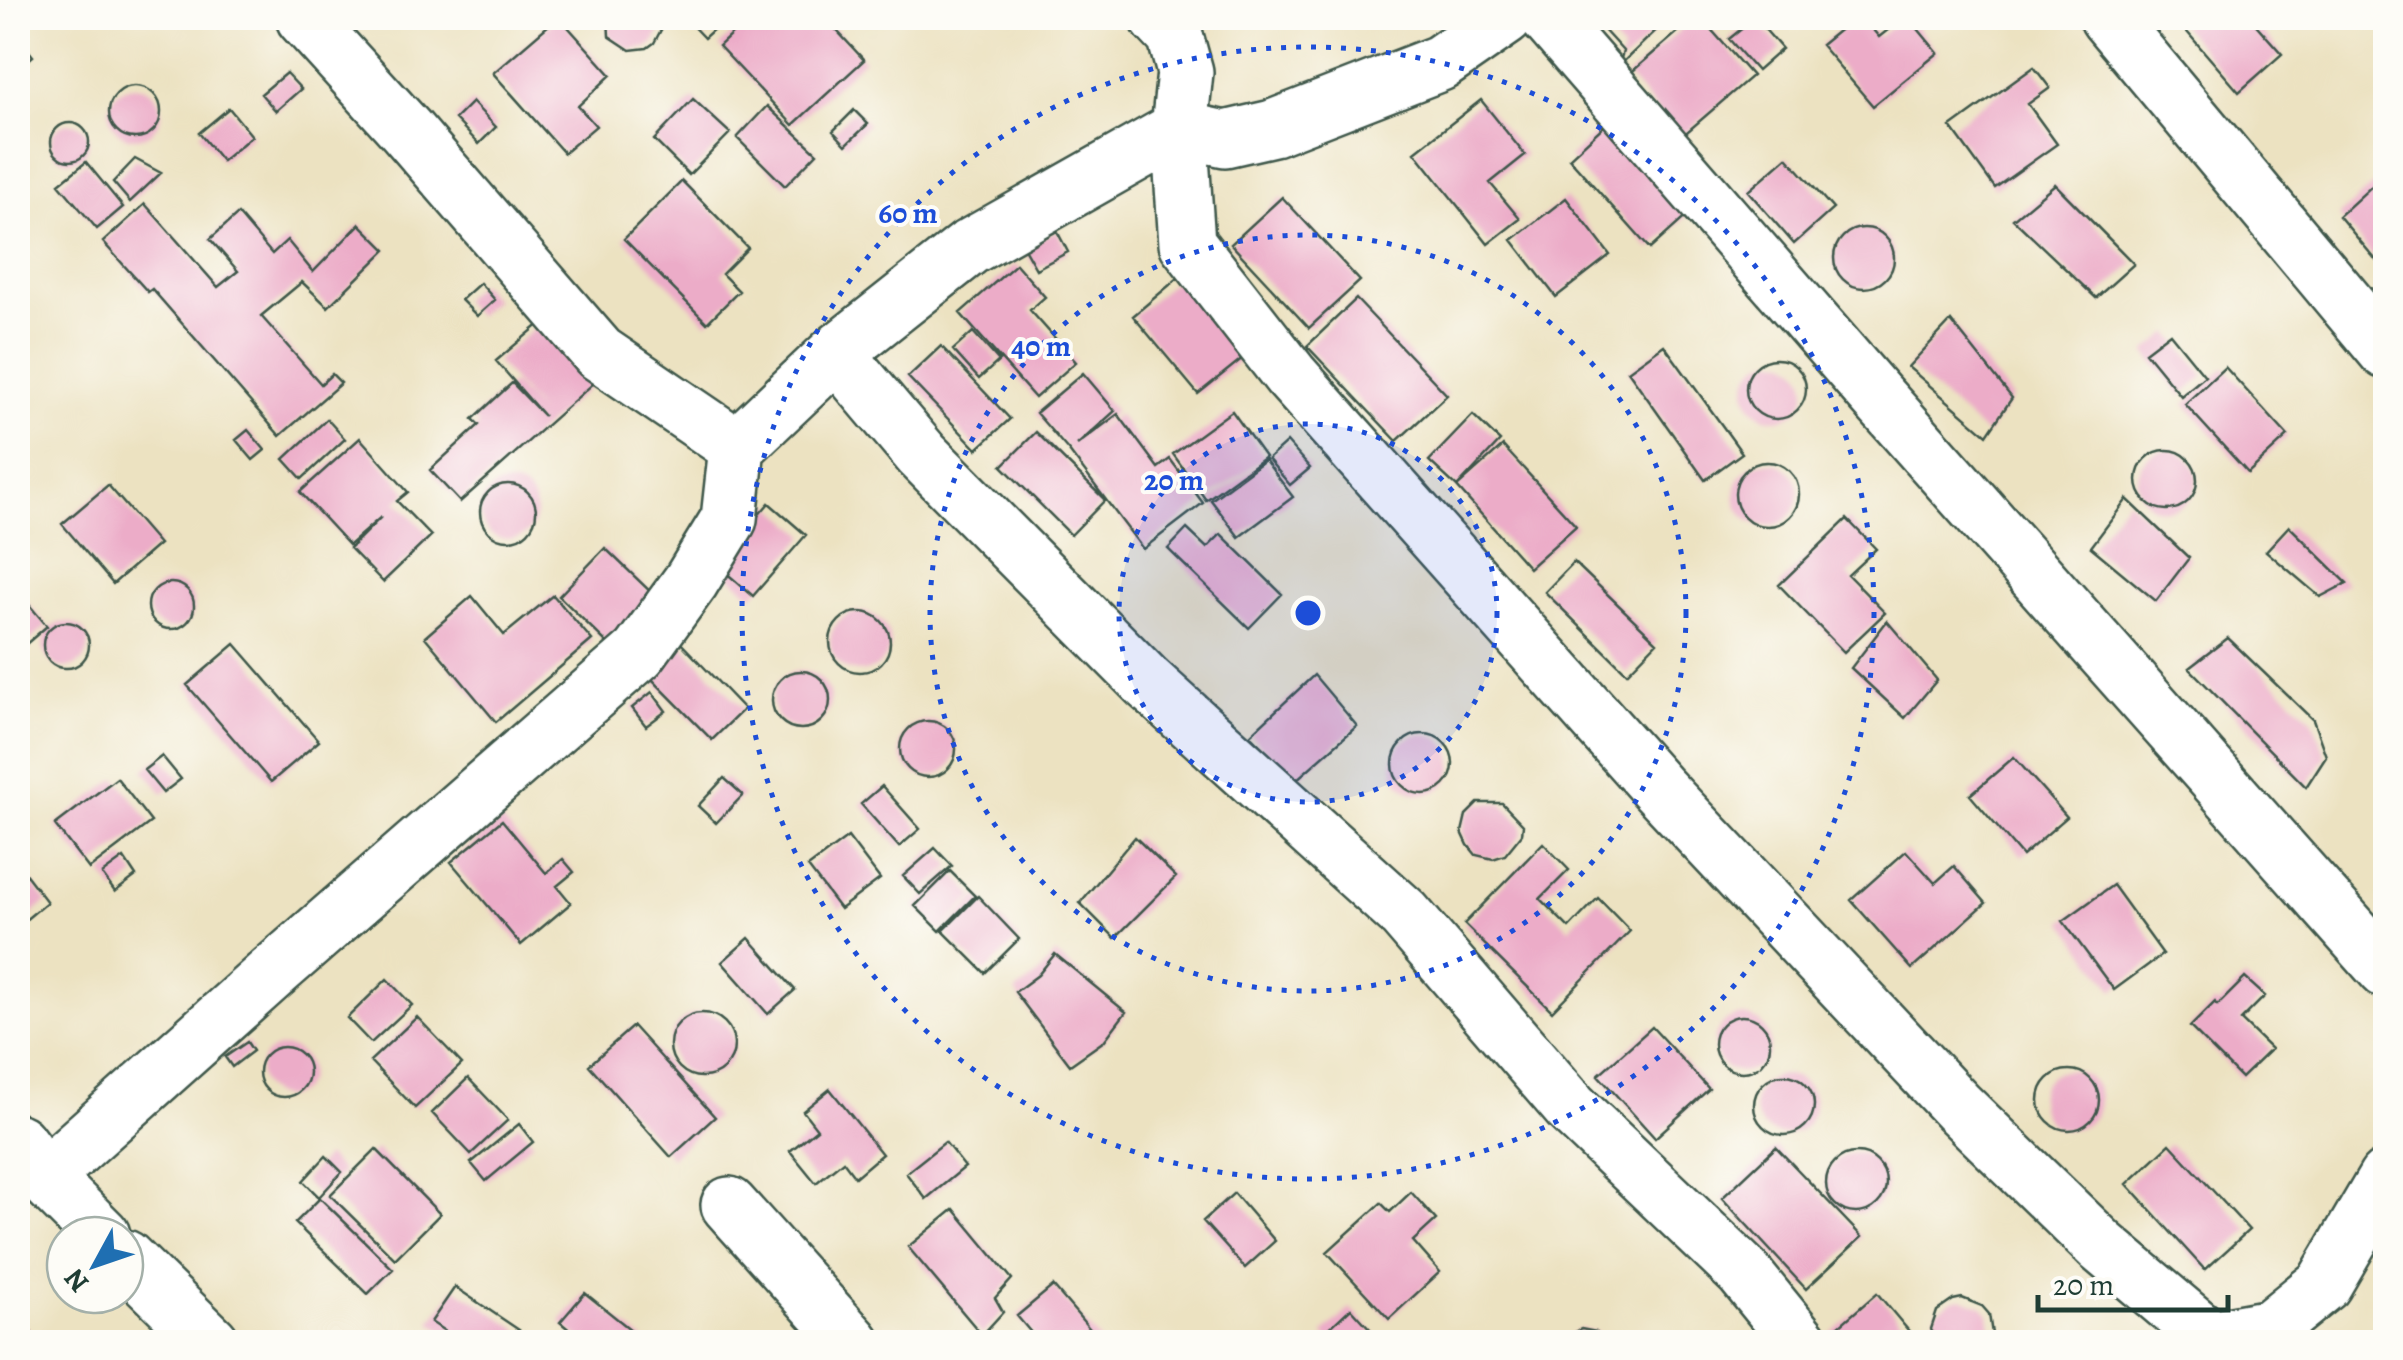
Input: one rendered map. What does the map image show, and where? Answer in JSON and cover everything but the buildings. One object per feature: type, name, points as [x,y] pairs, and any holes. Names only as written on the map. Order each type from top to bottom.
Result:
[{"type":"street","points":[[304,18],[599,353],[737,447]]},
{"type":"street","points":[[1158,18],[1175,36],[1185,72],[1178,130],[1187,243],[1290,375],[1657,787],[1958,1107],[2101,1246],[2210,1338],[2271,1327],[2324,1284],[2386,1178]]},
{"type":"street","points":[[83,1215],[31,1160],[287,960],[640,653],[729,520],[737,447],[836,353],[970,247],[1178,130],[1225,139],[1273,128],[1440,62],[1505,18]]},
{"type":"street","points":[[1548,18],[1873,392],[2362,910],[2386,970]]},
{"type":"street","points":[[2108,18],[2386,351]]},
{"type":"street","points":[[836,353],[922,455],[1147,682],[1404,914],[1571,1108],[1742,1272],[1800,1342]]},
{"type":"street","points":[[729,1205],[852,1342]]},
{"type":"street","points":[[145,1277],[212,1342]]}]
